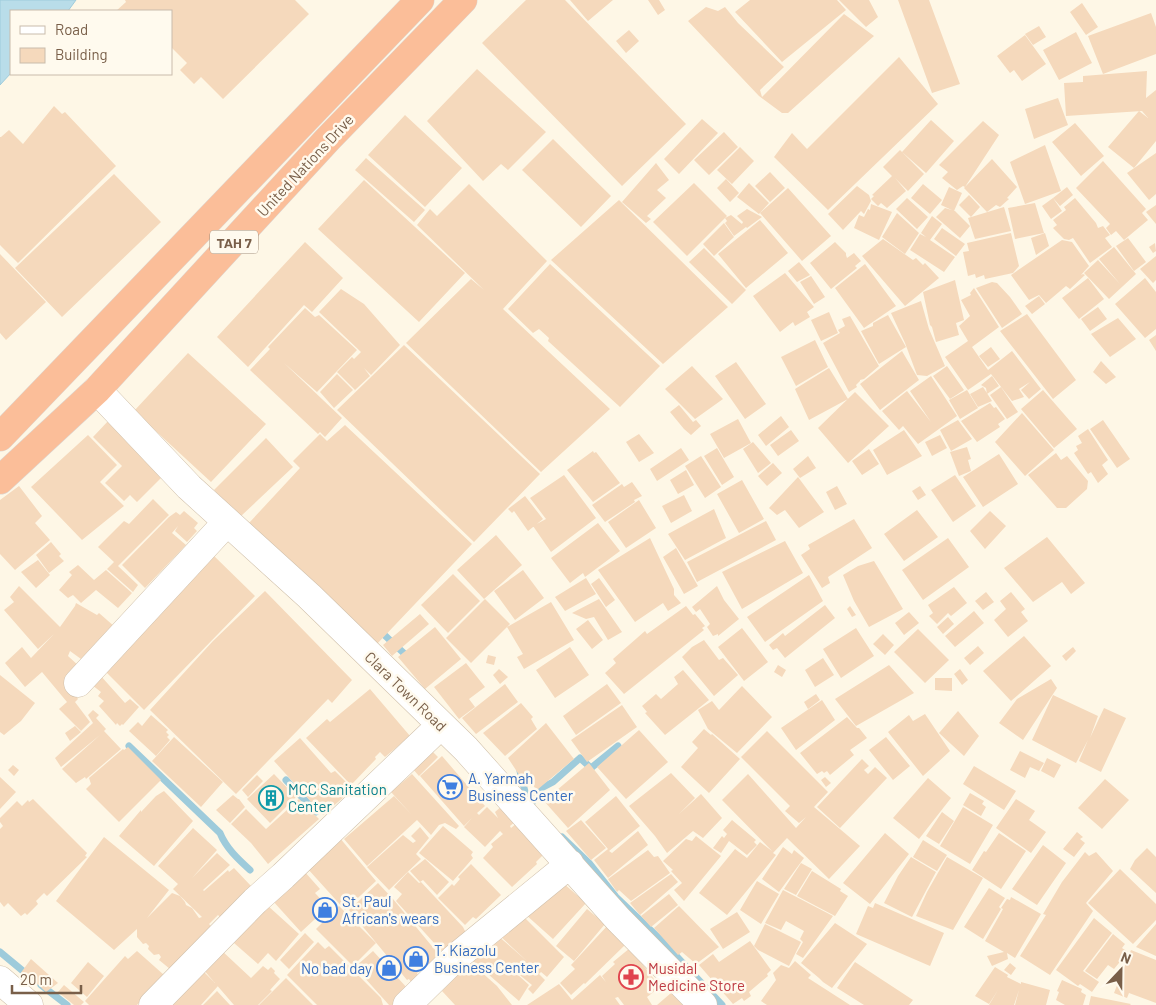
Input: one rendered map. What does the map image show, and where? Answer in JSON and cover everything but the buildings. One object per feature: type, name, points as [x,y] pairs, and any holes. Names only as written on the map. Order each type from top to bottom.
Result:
[{"type":"highway","name":"United Nations Drive","points":[[0,437],[420,0]]},
{"type":"highway","name":"United Nations Drive","points":[[0,480],[98,390],[328,139],[463,0]]},
{"type":"street","name":"Clara Town Road","points":[[98,390],[189,487],[309,596],[433,732],[466,749],[618,919],[703,1005]]},
{"type":"street","points":[[78,683],[227,522]]},
{"type":"street","points":[[153,1005],[255,900],[433,732]]},
{"type":"street","points":[[407,1005],[455,958],[570,864]]},
{"type":"street","points":[[0,980],[29,1005]]},
{"type":"water","points":[[0,0],[76,0],[69,10],[10,10],[10,74],[0,85]]},
{"type":"waterway","points":[[378,629],[409,658]]},
{"type":"waterway","points":[[129,746],[220,833],[229,848],[250,870]]},
{"type":"waterway","points":[[526,796],[553,782],[580,758],[591,768],[618,746]]},
{"type":"waterway","points":[[520,771],[526,796],[532,803]]},
{"type":"waterway","points":[[286,780],[316,812]]},
{"type":"waterway","points":[[562,837],[589,863],[616,897],[663,942],[722,1005]]},
{"type":"waterway","points":[[0,952],[29,976]]},
{"type":"waterway","points":[[41,985],[67,1005]]},
{"type":"place","name":"A. Yarmah Business Center","points":[[450,787]]},
{"type":"place","name":"MCC Sanitation Center","points":[[271,798]]},
{"type":"place","name":"St. Paul African's wears","points":[[325,910]]},
{"type":"place","name":"T. Kiazolu Business Center","points":[[416,959]]},
{"type":"place","name":"No bad day","points":[[389,968]]},
{"type":"place","name":"Musidal Medicine Store","points":[[631,977]]}]
